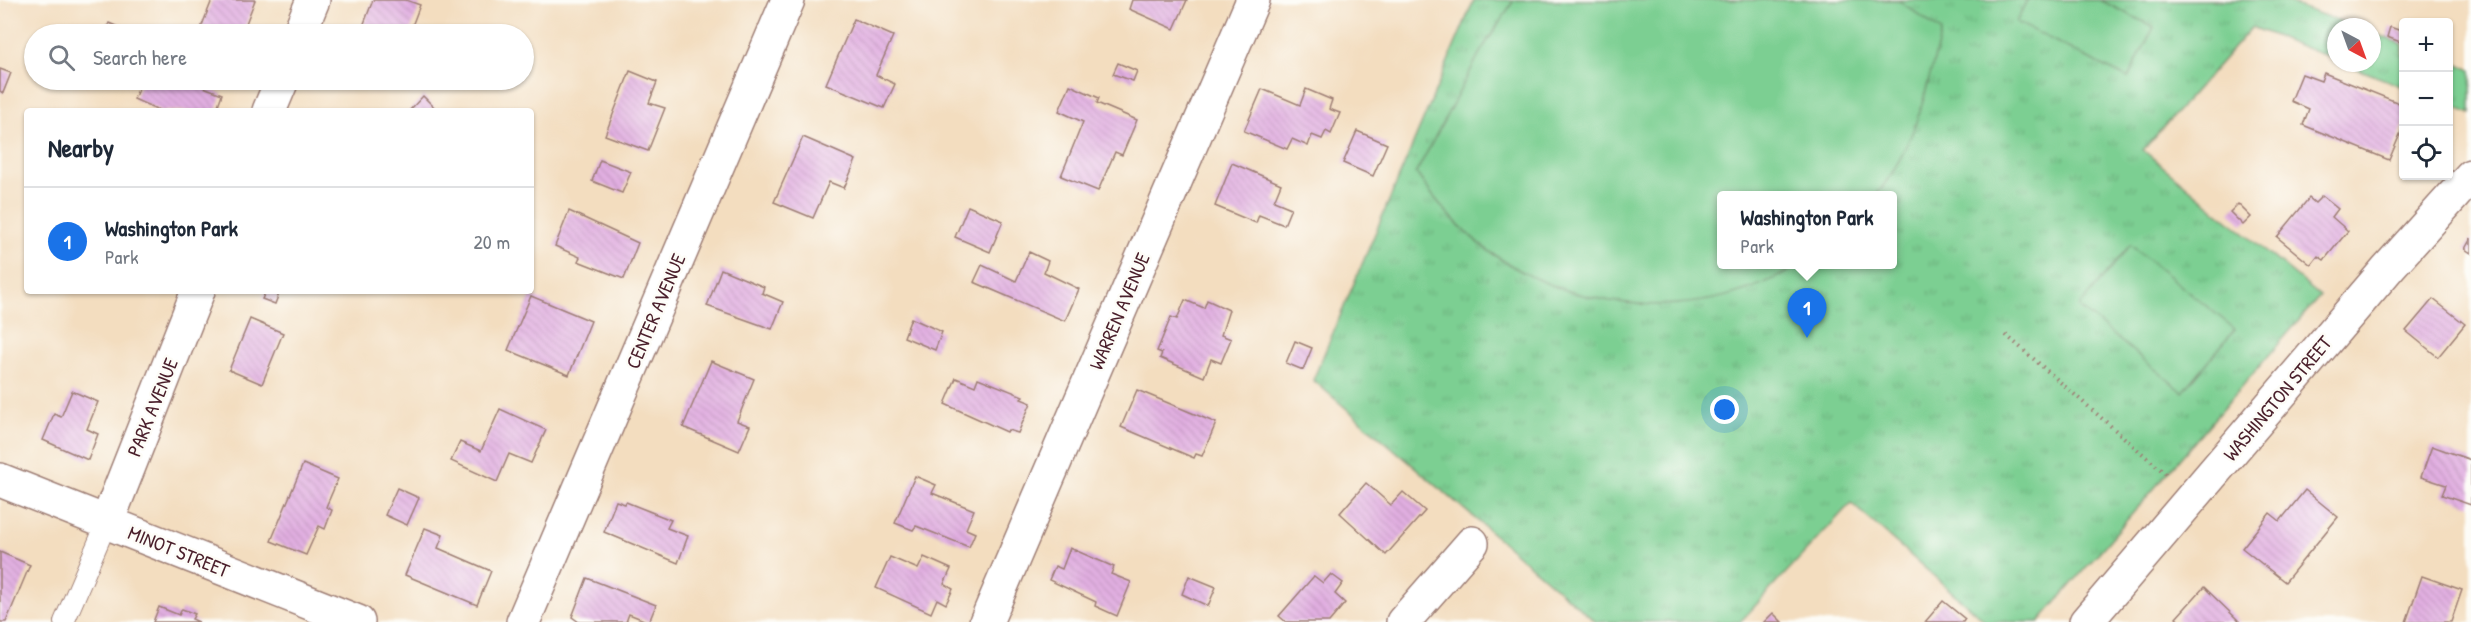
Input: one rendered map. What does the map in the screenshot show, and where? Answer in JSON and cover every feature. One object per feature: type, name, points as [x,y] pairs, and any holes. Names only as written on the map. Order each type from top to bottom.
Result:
[{"type":"street","points":[[303,24],[313,0]]},
{"type":"street","name":"CENTER AVENUE","points":[[523,622],[788,0]]},
{"type":"street","name":"WARREN AVENUE","points":[[986,622],[1253,0]]},
{"type":"street","points":[[270,108],[278,90]]},
{"type":"street","name":"WASHINGTON STREET","points":[[2086,622],[2388,268],[2471,176]]},
{"type":"street","name":"PARK AVENUE","points":[[107,522],[197,294]]},
{"type":"street","name":"MINOT STREET","points":[[0,480],[358,622]]},
{"type":"street","points":[[1403,622],[1472,543]]},
{"type":"lane","points":[[64,622],[107,522]]},
{"type":"path","points":[[2006,335],[2192,498]]},
{"type":"green space","points":[[1474,0],[2281,0],[2331,18],[2327,18],[2327,56],[2252,27],[2143,150],[2320,296],[2039,622],[1986,622],[1851,503],[1740,622],[1596,622],[1313,380]]},
{"type":"green space","points":[[1514,0],[1898,0],[1941,31],[1925,96],[1910,138],[1901,158],[1879,191],[1717,191],[1717,269],[1791,269],[1764,283],[1726,296],[1687,303],[1648,305],[1609,301],[1570,292],[1533,277],[1499,258],[1453,220],[1416,173],[1481,51]]},
{"type":"green space","points":[[2027,0],[2100,0],[2154,27],[2128,78],[2016,22]]},
{"type":"green space","points":[[2381,36],[2399,43],[2399,85],[2366,72],[2381,72]]},
{"type":"green space","points":[[2453,62],[2471,70],[2471,114],[2453,107]]},
{"type":"green space","points":[[2130,245],[2235,329],[2183,392],[2079,307]]},
{"type":"building","points":[[212,0],[255,0],[246,24],[203,24]]},
{"type":"building","points":[[373,0],[406,0],[420,5],[413,24],[364,24]]},
{"type":"building","points":[[1132,0],[1187,0],[1174,29],[1129,9]]},
{"type":"building","points":[[854,19],[893,36],[876,75],[895,84],[884,108],[826,84]]},
{"type":"building","points":[[2390,27],[2399,30],[2399,42],[2387,37]]},
{"type":"building","points":[[1118,63],[1137,71],[1133,81],[1113,74]]},
{"type":"building","points":[[0,69],[11,73],[3,93],[0,91]]},
{"type":"building","points":[[630,71],[657,82],[649,103],[665,108],[648,151],[605,135]]},
{"type":"building","points":[[2324,73],[2399,103],[2399,137],[2389,160],[2303,125],[2309,109],[2291,101],[2302,74],[2321,81]]},
{"type":"building","points":[[1070,85],[1099,98],[1097,103],[1137,120],[1122,155],[1115,152],[1098,191],[1061,176],[1083,122],[1059,111]]},
{"type":"building","points":[[1262,89],[1300,105],[1306,89],[1332,100],[1329,109],[1340,113],[1331,134],[1326,131],[1322,139],[1312,135],[1308,146],[1292,139],[1287,149],[1244,131]]},
{"type":"building","points":[[138,90],[211,90],[222,94],[217,108],[154,108],[134,99]]},
{"type":"building","points":[[423,96],[434,107],[433,108],[412,108]]},
{"type":"building","points":[[1357,131],[1387,144],[1373,176],[1343,163]]},
{"type":"building","points":[[803,137],[856,160],[844,188],[829,182],[813,218],[774,202]]},
{"type":"building","points":[[600,160],[631,172],[622,193],[592,181]]},
{"type":"building","points":[[1232,163],[1281,184],[1274,201],[1291,208],[1284,225],[1259,215],[1256,223],[1215,206]]},
{"type":"building","points":[[2322,196],[2338,209],[2332,217],[2348,231],[2324,260],[2318,256],[2311,265],[2277,237],[2309,198],[2315,203]]},
{"type":"building","points":[[2238,204],[2251,217],[2243,225],[2230,212]]},
{"type":"building","points":[[968,206],[1003,221],[990,252],[955,237]]},
{"type":"building","points":[[569,211],[638,243],[624,279],[578,261],[580,257],[555,246]]},
{"type":"building","points":[[2471,238],[2471,253],[2465,249]]},
{"type":"building","points":[[1029,252],[1048,261],[1044,272],[1079,289],[1065,321],[974,282],[982,265],[1016,281]]},
{"type":"building","points":[[721,269],[764,287],[762,293],[783,302],[772,329],[707,306]]},
{"type":"building","points":[[264,294],[279,294],[275,304],[262,299]]},
{"type":"building","points":[[531,296],[591,321],[569,375],[508,350]]},
{"type":"building","points":[[2433,299],[2465,324],[2438,357],[2406,331]]},
{"type":"building","points":[[1185,300],[1204,308],[1207,300],[1229,310],[1221,335],[1231,339],[1221,363],[1211,359],[1204,377],[1160,358],[1162,353],[1157,351],[1171,317],[1177,319]]},
{"type":"building","points":[[911,318],[942,332],[935,350],[904,337]]},
{"type":"building","points":[[250,319],[283,333],[262,384],[229,370]]},
{"type":"building","points":[[1295,341],[1312,348],[1303,370],[1286,363]]},
{"type":"building","points":[[711,361],[754,379],[737,421],[750,426],[739,451],[683,427]]},
{"type":"building","points":[[956,378],[975,386],[978,378],[1023,396],[1021,399],[1031,403],[1018,433],[1008,430],[1007,432],[945,404]]},
{"type":"building","points":[[1137,390],[1216,423],[1202,456],[1196,454],[1194,458],[1121,427]]},
{"type":"building","points":[[72,391],[98,402],[87,429],[98,434],[88,460],[43,440],[54,414],[61,417]]},
{"type":"building","points":[[500,409],[546,430],[531,463],[509,454],[497,482],[451,461],[460,442],[481,451]]},
{"type":"building","points":[[2432,446],[2471,460],[2471,505],[2442,495],[2446,485],[2421,477]]},
{"type":"building","points":[[303,464],[338,479],[326,507],[332,510],[325,529],[319,526],[306,555],[271,541]]},
{"type":"building","points":[[915,476],[936,485],[932,493],[974,510],[966,529],[975,533],[969,547],[916,526],[913,530],[895,523]]},
{"type":"building","points":[[1366,483],[1391,505],[1403,492],[1425,511],[1386,555],[1340,513]]},
{"type":"building","points":[[397,488],[419,498],[407,525],[385,515]]},
{"type":"building","points":[[2305,490],[2338,517],[2285,582],[2242,548],[2270,513],[2280,521]]},
{"type":"building","points":[[616,501],[625,504],[626,502],[671,520],[667,528],[688,536],[678,563],[604,532]]},
{"type":"building","points":[[425,528],[443,535],[438,548],[491,571],[477,605],[405,575]]},
{"type":"building","points":[[1070,548],[1114,567],[1111,574],[1131,582],[1117,616],[1095,606],[1096,602],[1049,580],[1055,566],[1062,569]]},
{"type":"building","points":[[0,552],[30,565],[6,622],[0,622]]},
{"type":"building","points":[[890,557],[918,569],[924,557],[951,569],[944,584],[953,589],[946,604],[937,599],[931,613],[876,588]]},
{"type":"building","points":[[1331,574],[1343,583],[1335,594],[1345,603],[1329,622],[1286,622],[1279,616],[1314,576],[1323,583]]},
{"type":"building","points":[[1189,576],[1216,587],[1208,606],[1182,594]]},
{"type":"building","points":[[2422,576],[2462,590],[2451,622],[2406,622]]},
{"type":"building","points":[[587,578],[656,605],[649,622],[629,614],[626,622],[579,622],[572,617]]},
{"type":"building","points":[[2204,587],[2240,622],[2180,622],[2176,618]]},
{"type":"building","points":[[1943,601],[1965,619],[1963,622],[1925,622]]},
{"type":"building","points":[[159,607],[179,615],[182,609],[195,614],[192,619],[199,622],[153,622]]},
{"type":"building","points":[[1773,613],[1782,622],[1764,622]]},
{"type":"place","name":"Washington Park","points":[[1807,338]]}]
